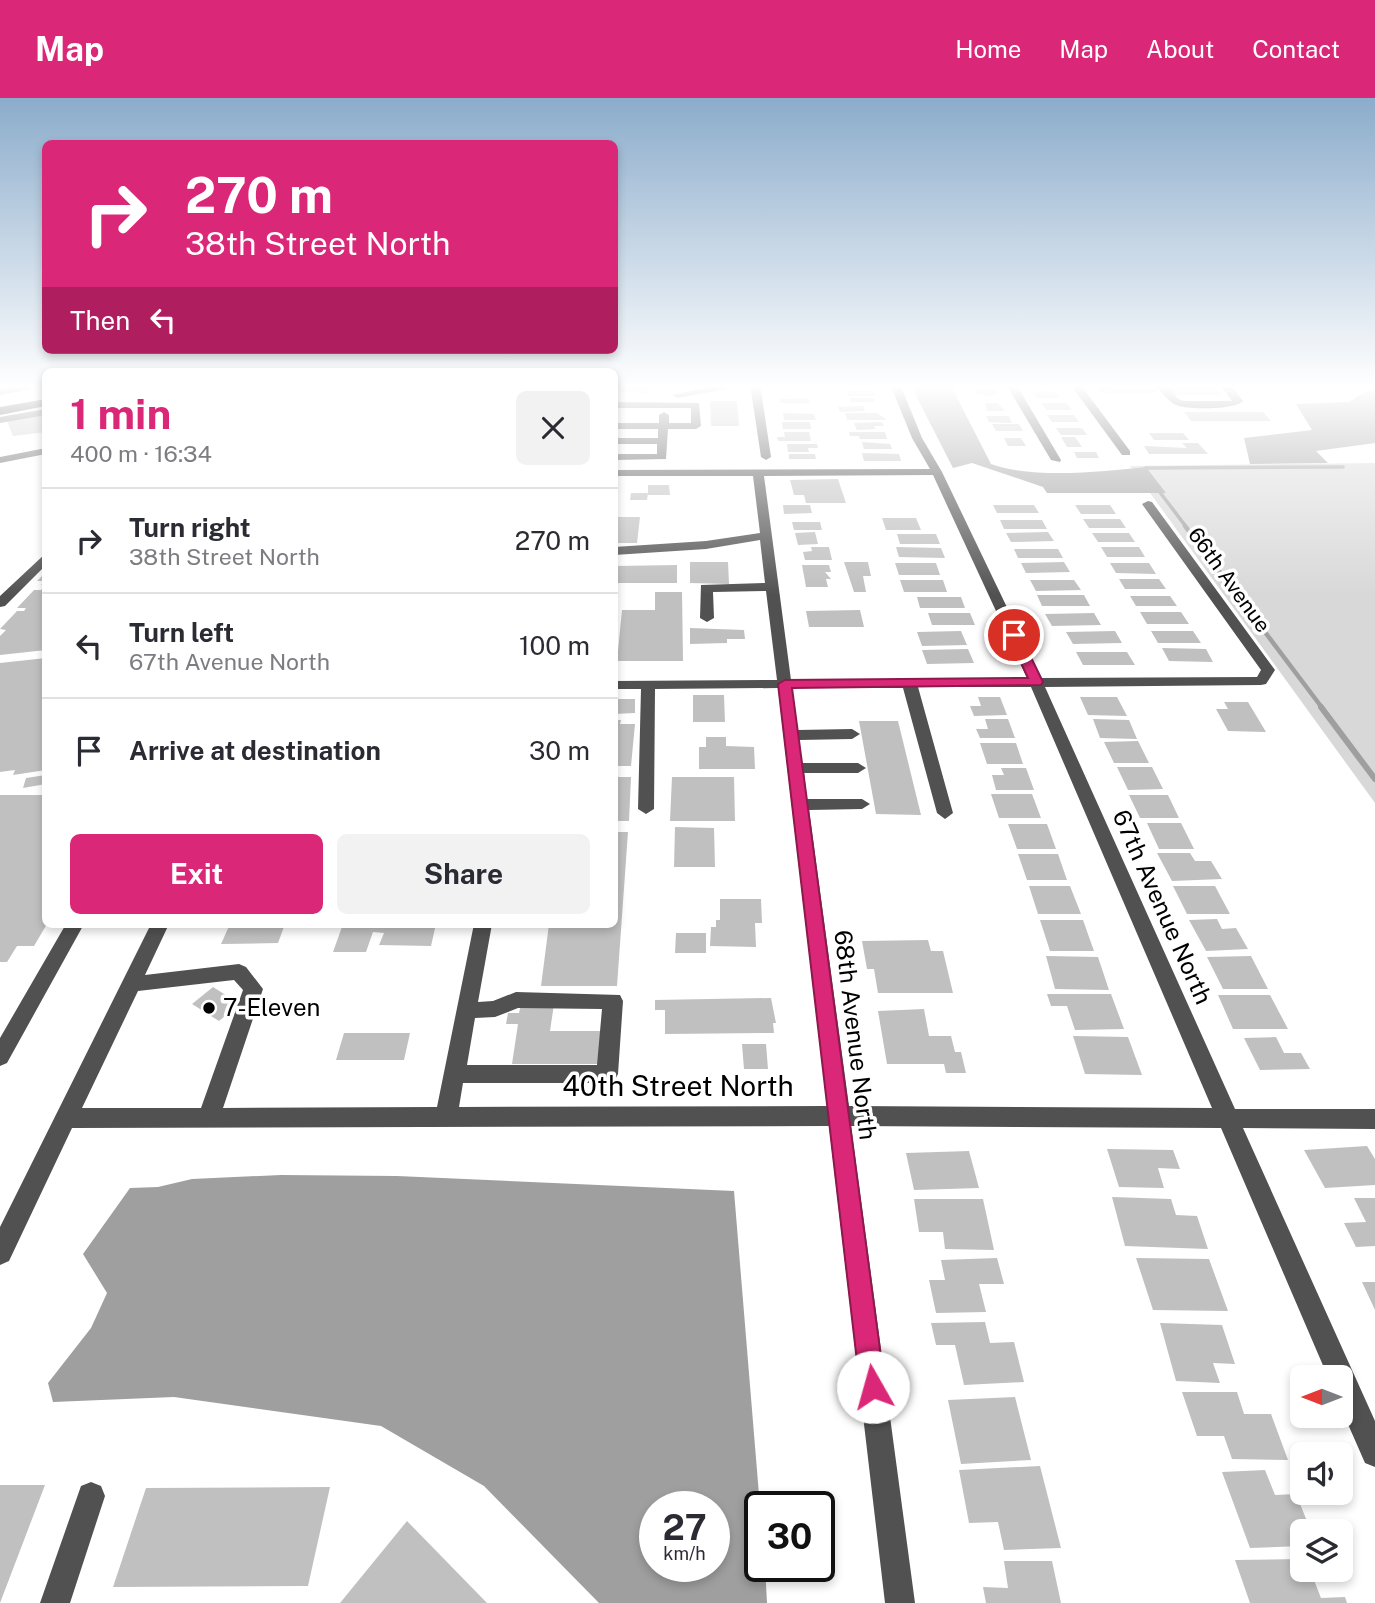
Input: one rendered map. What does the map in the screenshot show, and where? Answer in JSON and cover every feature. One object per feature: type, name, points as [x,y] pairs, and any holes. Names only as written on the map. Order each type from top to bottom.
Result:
[{"type":"street","points":[[0,460],[29,454]]},
{"type":"street","points":[[618,457],[662,457],[662,454]]},
{"type":"street","name":"68th Avenue North","points":[[761,454],[766,536],[900,1603]]},
{"type":"street","name":"67th Avenue North","points":[[927,454],[1036,682],[1375,1453]]},
{"type":"street","points":[[1053,454],[1056,460]]},
{"type":"street","points":[[618,473],[762,465],[937,472]]},
{"type":"street","name":"66th Avenue","points":[[1036,682],[1261,681],[1268,670],[1148,504]]},
{"type":"street","points":[[618,551],[706,545],[766,536]]},
{"type":"street","points":[[0,603],[42,561]]},
{"type":"street","points":[[707,618],[706,588],[773,587]]},
{"type":"street","points":[[618,685],[1036,682]]},
{"type":"street","points":[[909,683],[945,813]]},
{"type":"street","points":[[646,809],[648,685]]},
{"type":"street","points":[[791,736],[852,734]]},
{"type":"street","points":[[795,768],[858,768]]},
{"type":"street","points":[[800,805],[862,804]]},
{"type":"street","points":[[0,1057],[73,928]]},
{"type":"street","points":[[0,1253],[158,928]]},
{"type":"street","points":[[446,1116],[482,928]]},
{"type":"street","points":[[131,984],[239,972],[253,989],[209,1118]]},
{"type":"street","points":[[454,1074],[607,1074],[612,1001],[516,1000],[495,1009],[467,1010]]},
{"type":"street","name":"40th Street North","points":[[66,1118],[839,1116],[1375,1119]]},
{"type":"street","points":[[55,1603],[91,1496]]},
{"type":"shaded area","points":[[946,454],[986,454],[991,464],[1026,472],[1088,472],[1146,467],[1166,493],[1047,493],[1043,487],[972,463],[953,468]]},
{"type":"shaded area","points":[[1248,454],[1319,454],[1328,463],[1250,464]]},
{"type":"shaded area","points":[[1375,463],[1375,803],[1150,493],[1165,493],[1146,468],[1132,469],[1130,466]]},
{"type":"shaded area","points":[[281,1175],[397,1176],[734,1191],[759,1491],[744,1491],[744,1582],[766,1582],[767,1603],[599,1603],[484,1486],[381,1426],[174,1397],[53,1402],[48,1383],[91,1328],[107,1293],[83,1254],[130,1188],[158,1187],[192,1179]]},
{"type":"building","points":[[789,454],[815,454],[816,459],[789,459]]},
{"type":"building","points":[[862,454],[899,454],[901,461],[864,461]]},
{"type":"building","points":[[1075,454],[1097,454],[1099,458],[1077,458]]},
{"type":"building","points":[[838,479],[846,503],[806,503],[804,495],[794,495],[790,480]]},
{"type":"building","points":[[648,485],[669,485],[670,495],[648,495]]},
{"type":"building","points":[[631,493],[648,493],[647,500],[630,500]]},
{"type":"building","points":[[783,505],[810,505],[812,513],[784,514]]},
{"type":"building","points":[[993,505],[1034,505],[1039,513],[997,513]]},
{"type":"building","points":[[1075,505],[1110,505],[1116,514],[1081,514]]},
{"type":"building","points":[[618,517],[640,517],[637,543],[618,543]]},
{"type":"building","points":[[882,518],[916,518],[921,530],[886,530]]},
{"type":"building","points":[[1083,519],[1120,519],[1126,528],[1089,528]]},
{"type":"building","points":[[1000,520],[1042,520],[1047,529],[1004,529]]},
{"type":"building","points":[[792,522],[820,522],[822,530],[794,530]]},
{"type":"building","points":[[815,532],[818,544],[798,545],[795,533]]},
{"type":"building","points":[[1048,532],[1054,541],[1011,542],[1006,533]]},
{"type":"building","points":[[1092,533],[1129,533],[1135,542],[1098,542]]},
{"type":"building","points":[[897,534],[936,534],[940,544],[900,544]]},
{"type":"building","points":[[811,547],[829,547],[832,560],[805,560],[803,552],[812,551]]},
{"type":"building","points":[[896,547],[941,548],[945,558],[899,557]]},
{"type":"building","points":[[1101,547],[1139,547],[1145,557],[1107,557]]},
{"type":"building","points":[[1014,549],[1058,549],[1063,558],[1018,558]]},
{"type":"building","points":[[690,562],[728,562],[729,584],[690,583]]},
{"type":"building","points":[[844,562],[868,562],[871,576],[863,576],[866,592],[854,592]]},
{"type":"building","points":[[1064,562],[1070,572],[1026,573],[1021,563]]},
{"type":"building","points":[[895,563],[936,563],[940,575],[899,575]]},
{"type":"building","points":[[1110,563],[1149,563],[1156,574],[1116,573]]},
{"type":"building","points":[[677,565],[677,583],[618,583],[618,566]]},
{"type":"building","points":[[802,565],[829,565],[831,572],[825,572],[831,579],[826,579],[828,587],[806,587]]},
{"type":"building","points":[[1119,579],[1159,579],[1166,589],[1125,589]]},
{"type":"building","points":[[900,580],[943,580],[947,592],[904,592]]},
{"type":"building","points":[[1030,580],[1074,580],[1081,590],[1036,591]]},
{"type":"building","points":[[34,590],[41,590],[42,650],[0,655],[0,636],[6,630],[0,629],[17,611],[24,611],[26,608],[17,608]]},
{"type":"building","points":[[655,592],[682,592],[683,661],[618,661],[622,610],[655,610]]},
{"type":"building","points":[[1037,595],[1084,595],[1090,606],[1042,606]]},
{"type":"building","points":[[1130,596],[1170,596],[1177,606],[1136,606]]},
{"type":"building","points":[[917,597],[961,597],[965,608],[920,608]]},
{"type":"building","points":[[860,610],[864,627],[809,627],[806,611]]},
{"type":"building","points":[[1140,612],[1181,612],[1189,624],[1147,624]]},
{"type":"building","points":[[928,613],[970,613],[975,625],[932,625]]},
{"type":"building","points":[[1094,613],[1101,625],[1052,626],[1045,614]]},
{"type":"building","points":[[690,628],[744,630],[745,639],[727,639],[727,643],[690,644]]},
{"type":"building","points":[[961,631],[967,645],[922,646],[917,632]]},
{"type":"building","points":[[1115,631],[1122,643],[1073,644],[1066,632]]},
{"type":"building","points":[[1151,631],[1193,631],[1201,643],[1158,643]]},
{"type":"building","points":[[1162,648],[1206,649],[1213,662],[1169,661]]},
{"type":"building","points":[[968,649],[974,663],[927,664],[922,650]]},
{"type":"building","points":[[1076,652],[1127,652],[1135,665],[1083,665]]},
{"type":"building","points":[[42,658],[42,771],[13,775],[15,770],[0,772],[0,663]]},
{"type":"building","points":[[693,695],[724,695],[725,722],[693,722]]},
{"type":"building","points":[[978,697],[1000,697],[1007,715],[974,716],[970,706],[981,706]]},
{"type":"building","points":[[1080,697],[1117,697],[1127,716],[1088,715]]},
{"type":"building","points":[[618,699],[635,699],[635,713],[618,714]]},
{"type":"building","points":[[1224,702],[1248,702],[1266,732],[1228,731],[1216,709],[1228,709]]},
{"type":"building","points":[[985,719],[1008,719],[1015,738],[980,738],[976,729],[988,729]]},
{"type":"building","points":[[1093,719],[1129,720],[1137,739],[1100,738]]},
{"type":"building","points":[[618,720],[621,720],[620,724],[635,724],[631,766],[618,766]]},
{"type":"building","points":[[859,721],[898,721],[921,815],[876,814]]},
{"type":"building","points":[[706,737],[726,737],[726,746],[754,747],[755,769],[699,769],[699,747],[706,747]]},
{"type":"building","points":[[1138,741],[1149,763],[1114,763],[1104,742]]},
{"type":"building","points":[[980,743],[1016,743],[1023,764],[987,764]]},
{"type":"building","points":[[1117,767],[1152,767],[1163,789],[1128,790]]},
{"type":"building","points":[[1001,768],[1026,768],[1034,790],[996,790],[992,775],[1004,775]]},
{"type":"building","points":[[42,776],[42,785],[23,788],[26,778]]},
{"type":"building","points":[[618,777],[631,777],[629,821],[618,821]]},
{"type":"building","points":[[672,777],[734,777],[735,821],[670,821]]},
{"type":"building","points":[[991,794],[1032,794],[1041,818],[999,818]]},
{"type":"building","points":[[0,795],[42,795],[42,928],[45,928],[34,946],[17,946],[7,962],[0,962]]},
{"type":"building","points":[[1129,795],[1168,795],[1179,818],[1140,818]]},
{"type":"building","points":[[1147,823],[1181,823],[1194,849],[1159,849]]},
{"type":"building","points":[[1008,824],[1047,824],[1056,849],[1017,849]]},
{"type":"building","points":[[675,827],[714,828],[715,867],[674,867]]},
{"type":"building","points":[[618,832],[628,832],[617,986],[541,986],[548,928],[618,928]]},
{"type":"building","points":[[1157,853],[1190,853],[1195,861],[1211,861],[1222,879],[1172,881]]},
{"type":"building","points":[[1018,854],[1058,854],[1067,880],[1027,880]]},
{"type":"building","points":[[1029,886],[1070,886],[1081,914],[1038,914]]},
{"type":"building","points":[[1173,886],[1215,886],[1230,914],[1187,914]]},
{"type":"building","points":[[720,899],[761,899],[762,923],[755,923],[756,947],[710,946],[711,927],[716,927],[716,920],[720,920]]},
{"type":"building","points":[[1217,919],[1222,929],[1236,928],[1248,949],[1206,951],[1189,920]]},
{"type":"building","points":[[1040,920],[1083,920],[1094,951],[1050,951]]},
{"type":"building","points":[[228,928],[284,928],[278,943],[221,944]]},
{"type":"building","points":[[342,928],[435,928],[431,946],[379,945],[384,933],[373,932],[366,952],[333,952]]},
{"type":"building","points":[[676,933],[706,933],[706,953],[675,953]]},
{"type":"building","points":[[928,940],[931,951],[943,951],[953,993],[878,993],[874,969],[867,969],[862,941]]},
{"type":"building","points":[[1046,956],[1098,957],[1109,990],[1055,989]]},
{"type":"building","points":[[1251,956],[1268,989],[1223,989],[1207,957]]},
{"type":"building","points":[[213,987],[240,1004],[219,1021],[192,1004]]},
{"type":"building","points":[[1047,994],[1111,994],[1124,1029],[1075,1030],[1067,1006],[1051,1006]]},
{"type":"building","points":[[1218,995],[1270,995],[1288,1029],[1233,1029]]},
{"type":"building","points":[[771,998],[776,1023],[773,1023],[774,1033],[665,1034],[665,1010],[655,1010],[655,1000]]},
{"type":"building","points":[[521,1004],[554,1004],[550,1031],[603,1031],[601,1064],[512,1064],[518,1024],[506,1024],[508,1013],[519,1013]]},
{"type":"building","points":[[924,1009],[929,1036],[951,1036],[955,1052],[961,1052],[966,1073],[946,1073],[944,1064],[887,1064],[878,1011]]},
{"type":"building","points":[[344,1033],[410,1033],[404,1060],[336,1060]]},
{"type":"building","points":[[1073,1036],[1128,1037],[1142,1075],[1085,1074]]},
{"type":"building","points":[[1276,1037],[1284,1053],[1301,1053],[1310,1069],[1260,1070],[1244,1038]]},
{"type":"building","points":[[742,1044],[766,1044],[768,1069],[744,1069]]},
{"type":"building","points":[[1367,1146],[1375,1159],[1375,1185],[1325,1188],[1304,1150]]},
{"type":"building","points":[[1107,1149],[1173,1150],[1180,1169],[1158,1168],[1164,1188],[1119,1187]]},
{"type":"building","points":[[969,1151],[979,1188],[914,1190],[906,1153]]},
{"type":"building","points":[[1112,1197],[1171,1199],[1176,1215],[1197,1216],[1208,1249],[1125,1246]]},
{"type":"building","points":[[1354,1198],[1375,1198],[1375,1246],[1356,1247],[1344,1223],[1366,1222]]},
{"type":"building","points":[[914,1199],[983,1199],[994,1250],[945,1249],[943,1232],[919,1232]]},
{"type":"building","points":[[997,1258],[1004,1284],[979,1284],[986,1312],[936,1313],[929,1280],[945,1280],[941,1260]]},
{"type":"building","points":[[1136,1258],[1209,1259],[1228,1311],[1153,1310]]},
{"type":"building","points":[[1362,1282],[1375,1282],[1375,1310]]},
{"type":"building","points":[[985,1322],[990,1343],[1014,1342],[1024,1382],[964,1385],[955,1345],[936,1345],[931,1323]]},
{"type":"building","points":[[1160,1323],[1222,1325],[1235,1364],[1213,1363],[1220,1383],[1176,1381]]},
{"type":"building","points":[[1182,1392],[1237,1392],[1244,1414],[1271,1414],[1288,1460],[1232,1459],[1224,1436],[1197,1436]]},
{"type":"building","points":[[1015,1397],[1031,1460],[961,1464],[948,1400]]},
{"type":"building","points":[[1040,1466],[1061,1548],[1004,1550],[998,1522],[969,1523],[959,1470]]},
{"type":"building","points":[[1265,1470],[1275,1495],[1290,1494],[1290,1505],[1300,1505],[1306,1519],[1290,1519],[1290,1546],[1250,1548],[1222,1472]]},
{"type":"building","points":[[0,1485],[45,1485],[0,1603]]},
{"type":"building","points":[[330,1487],[308,1586],[113,1587],[146,1488]]},
{"type":"building","points":[[407,1521],[487,1603],[340,1603]]},
{"type":"building","points":[[1290,1559],[1290,1582],[1315,1582],[1321,1598],[1345,1597],[1347,1603],[1250,1603],[1235,1560]]},
{"type":"building","points":[[1004,1561],[1052,1561],[1061,1603],[986,1603],[983,1587],[1008,1588]]},
{"type":"waterway","points":[[1148,475],[1145,468],[1343,467]]},
{"type":"waterway","points":[[1156,487],[1187,528]]},
{"type":"waterway","points":[[1185,526],[1323,709]]},
{"type":"waterway","points":[[1321,707],[1375,779]]},
{"type":"place","name":"7-Eleven","points":[[209,1008]]},
{"type":"route","points":[[873,1387],[785,684],[1036,682],[1014,635]]}]
